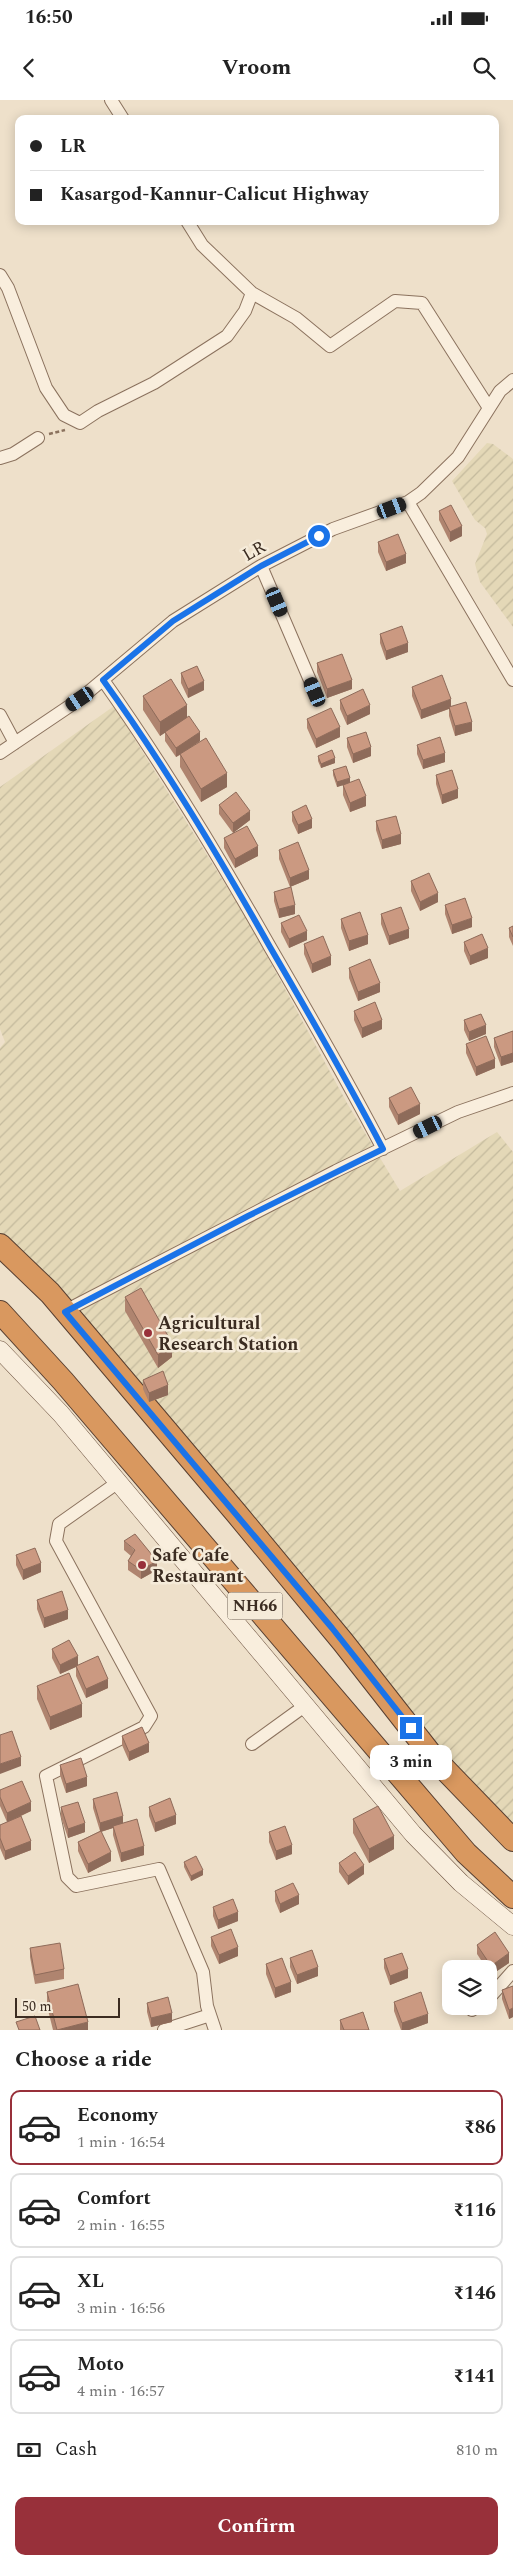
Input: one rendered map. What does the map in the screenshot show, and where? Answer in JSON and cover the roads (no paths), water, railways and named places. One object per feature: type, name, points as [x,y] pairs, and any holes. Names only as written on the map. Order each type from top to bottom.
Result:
[{"type":"highway","name":"NH66","points":[[0,1245],[65,1312],[343,1642],[433,1757],[513,1840]]},
{"type":"highway","name":"NH66","points":[[0,1312],[63,1381],[466,1852],[513,1897]]},
{"type":"street","points":[[111,100],[120,115]]},
{"type":"street","points":[[190,225],[202,245],[252,293],[296,318],[330,346],[395,301],[422,303],[489,408]]},
{"type":"street","points":[[0,275],[8,288],[46,388],[64,415],[80,423],[98,411],[154,383],[227,336],[245,311],[252,293]]},
{"type":"street","name":"LR","points":[[0,753],[80,699],[173,621],[261,566],[333,529],[408,502],[421,493],[458,457],[500,391],[513,380]]},
{"type":"street","points":[[0,458],[13,454],[38,438]]},
{"type":"street","points":[[408,502],[513,680]]},
{"type":"street","points":[[261,566],[315,692]]},
{"type":"street","points":[[103,680],[154,751],[217,854],[343,1073],[383,1149]]},
{"type":"street","points":[[0,715],[16,742]]},
{"type":"street","points":[[65,1312],[248,1216],[458,1112],[513,1093]]},
{"type":"street","points":[[0,1350],[61,1414],[117,1484],[306,1705],[413,1834],[461,1883],[513,1926]]},
{"type":"street","points":[[117,1484],[59,1524],[56,1541],[151,1716],[144,1727],[46,1776],[68,1877],[76,1886],[160,1869],[203,1972],[210,2015],[215,2030]]},
{"type":"street","points":[[252,1744],[306,1705]]},
{"type":"street","points":[[497,1989],[513,1971]]},
{"type":"street","points":[[164,2030],[210,2015]]},
{"type":"place","name":"Agricultural Research Station","points":[[148,1333]]},
{"type":"place","name":"Safe Cafe Restaurant","points":[[142,1565]]}]
